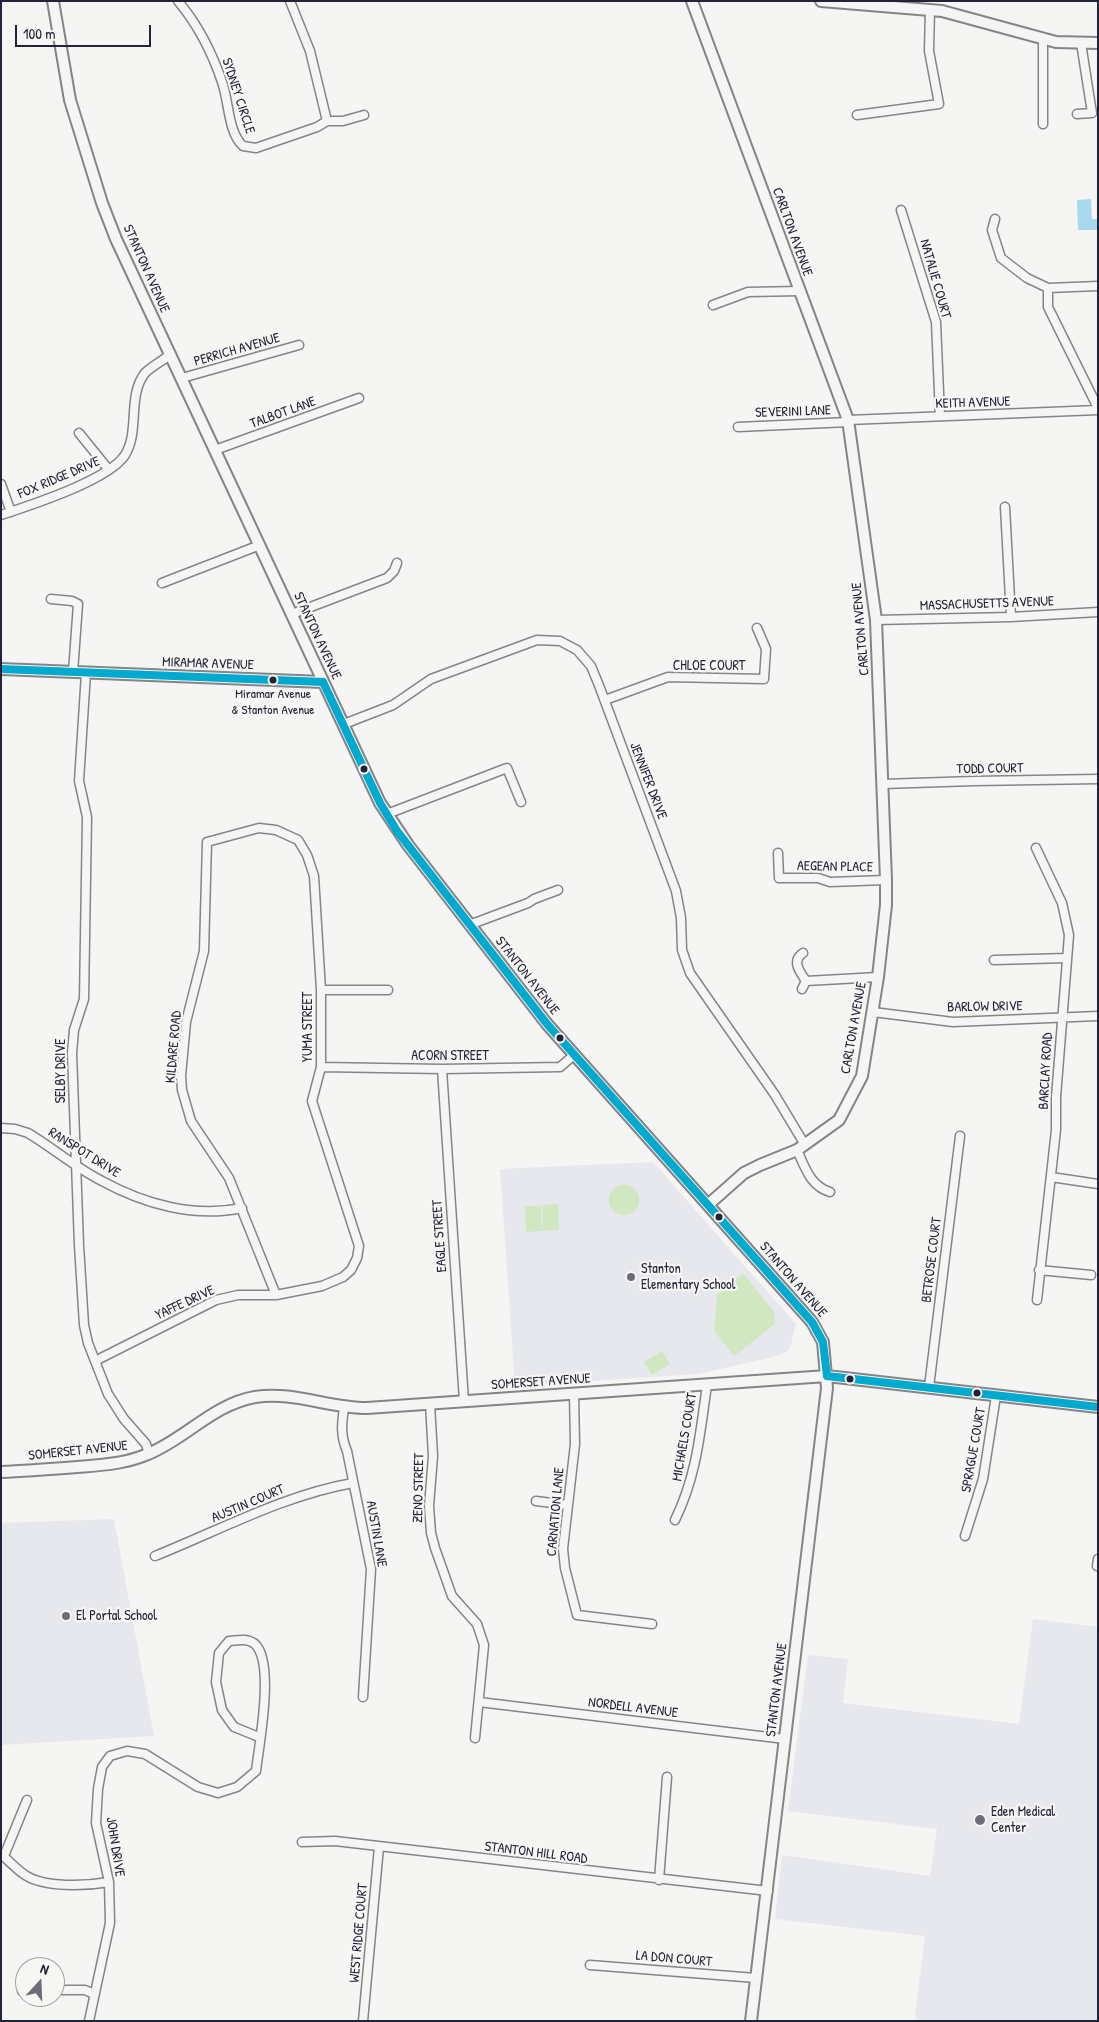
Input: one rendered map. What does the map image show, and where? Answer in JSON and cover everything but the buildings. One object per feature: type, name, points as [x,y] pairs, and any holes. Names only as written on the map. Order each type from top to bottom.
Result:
[{"type":"street","name":"STANTON AVENUE","points":[[53,1],[70,100],[102,203],[116,239],[387,814],[408,845],[547,1024],[818,1330],[823,1342],[827,1388],[818,1479],[751,2021]]},
{"type":"street","name":"SYDNEY CIRCLE","points":[[178,1],[193,21],[208,47],[222,82],[235,137],[243,146],[256,148],[317,128],[327,121],[343,121],[364,115]]},
{"type":"street","points":[[290,1],[310,51],[327,121]]},
{"type":"street","name":"CARLTON AVENUE","points":[[692,1],[849,421],[876,620],[886,880],[886,905],[878,977],[862,1076],[838,1120],[801,1148],[744,1173],[708,1204]]},
{"type":"street","points":[[820,1],[930,9],[966,16],[1043,39],[1081,43],[1098,42]]},
{"type":"street","points":[[857,115],[939,104],[929,51],[930,9]]},
{"type":"street","points":[[1043,39],[1043,124]]},
{"type":"street","points":[[1078,114],[1092,113],[1081,43]]},
{"type":"street","name":"NATALIE COURT","points":[[901,210],[936,322],[940,416]]},
{"type":"street","points":[[995,219],[992,230],[1001,258],[1027,278],[1048,288],[1098,286]]},
{"type":"street","points":[[1048,288],[1048,307],[1098,409]]},
{"type":"street","points":[[713,305],[748,292],[800,291]]},
{"type":"street","name":"PERRICH AVENUE","points":[[182,378],[299,346]]},
{"type":"street","name":"FOX RIDGE DRIVE","points":[[1,515],[92,480],[109,470],[120,460],[129,446],[138,388],[150,369],[170,356]]},
{"type":"street","name":"TALBOT LANE","points":[[215,450],[359,398]]},
{"type":"street","name":"KEITH AVENUE","points":[[849,421],[1098,409]]},
{"type":"street","name":"SEVERINI LANE","points":[[738,427],[849,421]]},
{"type":"street","points":[[79,433],[109,470]]},
{"type":"street","points":[[1,484],[11,512]]},
{"type":"street","points":[[1005,507],[1011,617]]},
{"type":"street","points":[[162,583],[260,545]]},
{"type":"street","points":[[292,614],[387,578],[394,571],[397,563]]},
{"type":"street","points":[[51,599],[72,601],[78,604],[73,672]]},
{"type":"street","name":"MASSACHUSETTS AVENUE","points":[[876,620],[1011,617],[1098,612]]},
{"type":"street","name":"CHLOE COURT","points":[[605,700],[668,677],[764,679],[766,649],[756,628]]},
{"type":"street","name":"JENNIFER DRIVE","points":[[344,724],[393,705],[430,679],[528,642],[545,639],[566,643],[582,654],[591,666],[605,700],[676,891],[681,918],[682,950],[690,973],[775,1095],[801,1148],[812,1181],[818,1187],[830,1192]]},
{"type":"street","name":"MIRAMAR AVENUE","points":[[1,669],[324,682]]},
{"type":"street","name":"SELBY DRIVE","points":[[86,673],[79,781],[86,817],[84,999],[72,1041],[75,1163],[84,1325],[95,1361],[115,1407],[146,1444],[149,1454]]},
{"type":"street","points":[[387,814],[507,768],[521,802]]},
{"type":"street","name":"TODD COURT","points":[[883,784],[1098,779]]},
{"type":"street","name":"YUMA STREET","points":[[207,842],[259,828],[276,830],[298,840],[307,855],[314,876],[321,990],[321,1067],[312,1101],[359,1246],[357,1258],[351,1270],[343,1277],[322,1286]]},
{"type":"street","name":"KILDARE ROAD","points":[[207,842],[204,951],[186,1022],[181,1083],[186,1109],[191,1121],[229,1178],[276,1295]]},
{"type":"street","name":"BARCLAY ROAD","points":[[1036,848],[1062,903],[1069,935],[1056,1097],[1056,1130],[1037,1300]]},
{"type":"street","name":"AEGEAN PLACE","points":[[778,853],[780,878],[818,878],[830,882],[886,880]]},
{"type":"street","points":[[469,924],[558,890]]},
{"type":"street","points":[[804,953],[798,956],[796,961],[804,985],[878,977]]},
{"type":"street","points":[[994,960],[1067,958]]},
{"type":"street","points":[[321,990],[388,990]]},
{"type":"street","name":"BARLOW DRIVE","points":[[873,1012],[953,1022],[1098,1016]]},
{"type":"street","name":"ACORN STREET","points":[[321,1067],[442,1069],[560,1067],[574,1055]]},
{"type":"street","name":"EAGLE STREET","points":[[442,1069],[464,1401]]},
{"type":"street","name":"RANSPOT DRIVE","points":[[1,1128],[22,1130],[100,1181],[148,1202],[193,1210],[220,1211],[242,1208]]},
{"type":"street","name":"BETROSE COURT","points":[[929,1388],[960,1136]]},
{"type":"street","points":[[1051,1177],[1098,1184]]},
{"type":"street","points":[[1039,1270],[1091,1275]]},
{"type":"street","name":"YAFFE DRIVE","points":[[95,1361],[216,1300],[238,1295],[276,1295],[322,1286]]},
{"type":"street","name":"SOMERSET AVENUE","points":[[1,1472],[109,1464],[149,1454],[214,1414],[252,1398],[280,1395],[344,1407],[367,1408],[827,1376],[1098,1408]]},
{"type":"street","name":"MICHAELS COURT","points":[[675,1520],[688,1489],[696,1461],[706,1384]]},
{"type":"street","name":"CARNATION LANE","points":[[574,1394],[575,1444],[564,1558],[577,1615],[652,1624]]},
{"type":"street","name":"SPRAGUE COURT","points":[[965,1536],[983,1479],[996,1396]]},
{"type":"street","name":"ZENO STREET","points":[[430,1404],[433,1456],[429,1506],[430,1526],[435,1548],[452,1596],[477,1624],[483,1638],[484,1653],[474,1738]]},
{"type":"street","name":"AUSTIN LANE","points":[[344,1407],[342,1434],[371,1569],[363,1698]]},
{"type":"street","name":"AUSTIN COURT","points":[[155,1556],[285,1501],[320,1490],[353,1483]]},
{"type":"street","points":[[536,1502],[568,1505]]},
{"type":"street","name":"JOHN DRIVE","points":[[89,2021],[110,1923],[109,1882],[96,1823],[98,1789],[102,1767],[110,1756],[127,1751],[145,1754],[198,1787],[218,1793],[236,1787],[256,1771],[264,1706],[264,1670],[261,1653],[255,1644],[249,1641],[243,1639],[229,1641],[219,1653],[216,1682],[222,1710],[234,1727],[259,1737]]},
{"type":"street","name":"NORDELL AVENUE","points":[[479,1702],[785,1739]]},
{"type":"street","points":[[659,1880],[668,1777]]},
{"type":"street","points":[[27,1800],[3,1855],[26,1876],[55,1885],[94,1885],[109,1882]]},
{"type":"street","name":"STANTON HILL ROAD","points":[[302,1842],[335,1841],[659,1880],[768,1891]]},
{"type":"street","name":"WEST RIDGE COURT","points":[[363,2021],[380,1847]]},
{"type":"street","name":"LA DON COURT","points":[[590,1965],[756,1978]]},
{"type":"street","points":[[65,1990],[85,1990],[94,1994]]},
{"type":"shaded area","name":"Stanton Elementary School","points":[[653,1162],[796,1324],[790,1348],[788,1351],[773,1357],[698,1374],[515,1386],[500,1169]]},
{"type":"shaded area","name":"El Portal School","points":[[114,1519],[154,1736],[1,1745],[1,1523]]},
{"type":"shaded area","name":"Eden Medical Center","points":[[1033,1619],[1098,1627],[1098,2021],[919,2021],[915,2016],[925,1936],[775,1919],[782,1855],[930,1876],[937,1829],[788,1811],[808,1655],[848,1659],[843,1703],[1019,1724]]},
{"type":"green space","points":[[624,1185],[635,1189],[639,1200],[635,1211],[624,1215],[613,1211],[609,1200],[613,1189]]},
{"type":"green space","points":[[558,1204],[559,1230],[543,1231],[542,1205]]},
{"type":"green space","points":[[525,1206],[541,1206],[542,1231],[526,1232]]},
{"type":"green space","points":[[743,1273],[775,1313],[775,1324],[734,1356],[714,1331],[717,1294]]},
{"type":"green space","points":[[662,1351],[670,1364],[652,1375],[644,1362]]},
{"type":"water","points":[[1091,199],[1092,219],[1098,219],[1098,230],[1078,230],[1077,200]]},
{"type":"transit line","points":[[1,669],[323,682]]},
{"type":"transit line","points":[[323,682],[380,803],[397,831],[547,1024],[812,1322],[823,1342],[827,1376]]},
{"type":"transit line","points":[[827,1376],[1098,1407]]},
{"type":"place","name":"Miramar Avenue & Stanton Avenue","points":[[273,680]]},
{"type":"place","name":"Stanton Elementary School","points":[[631,1277]]},
{"type":"place","name":"El Portal School","points":[[66,1616]]},
{"type":"place","name":"Eden Medical Center","points":[[980,1820]]}]
